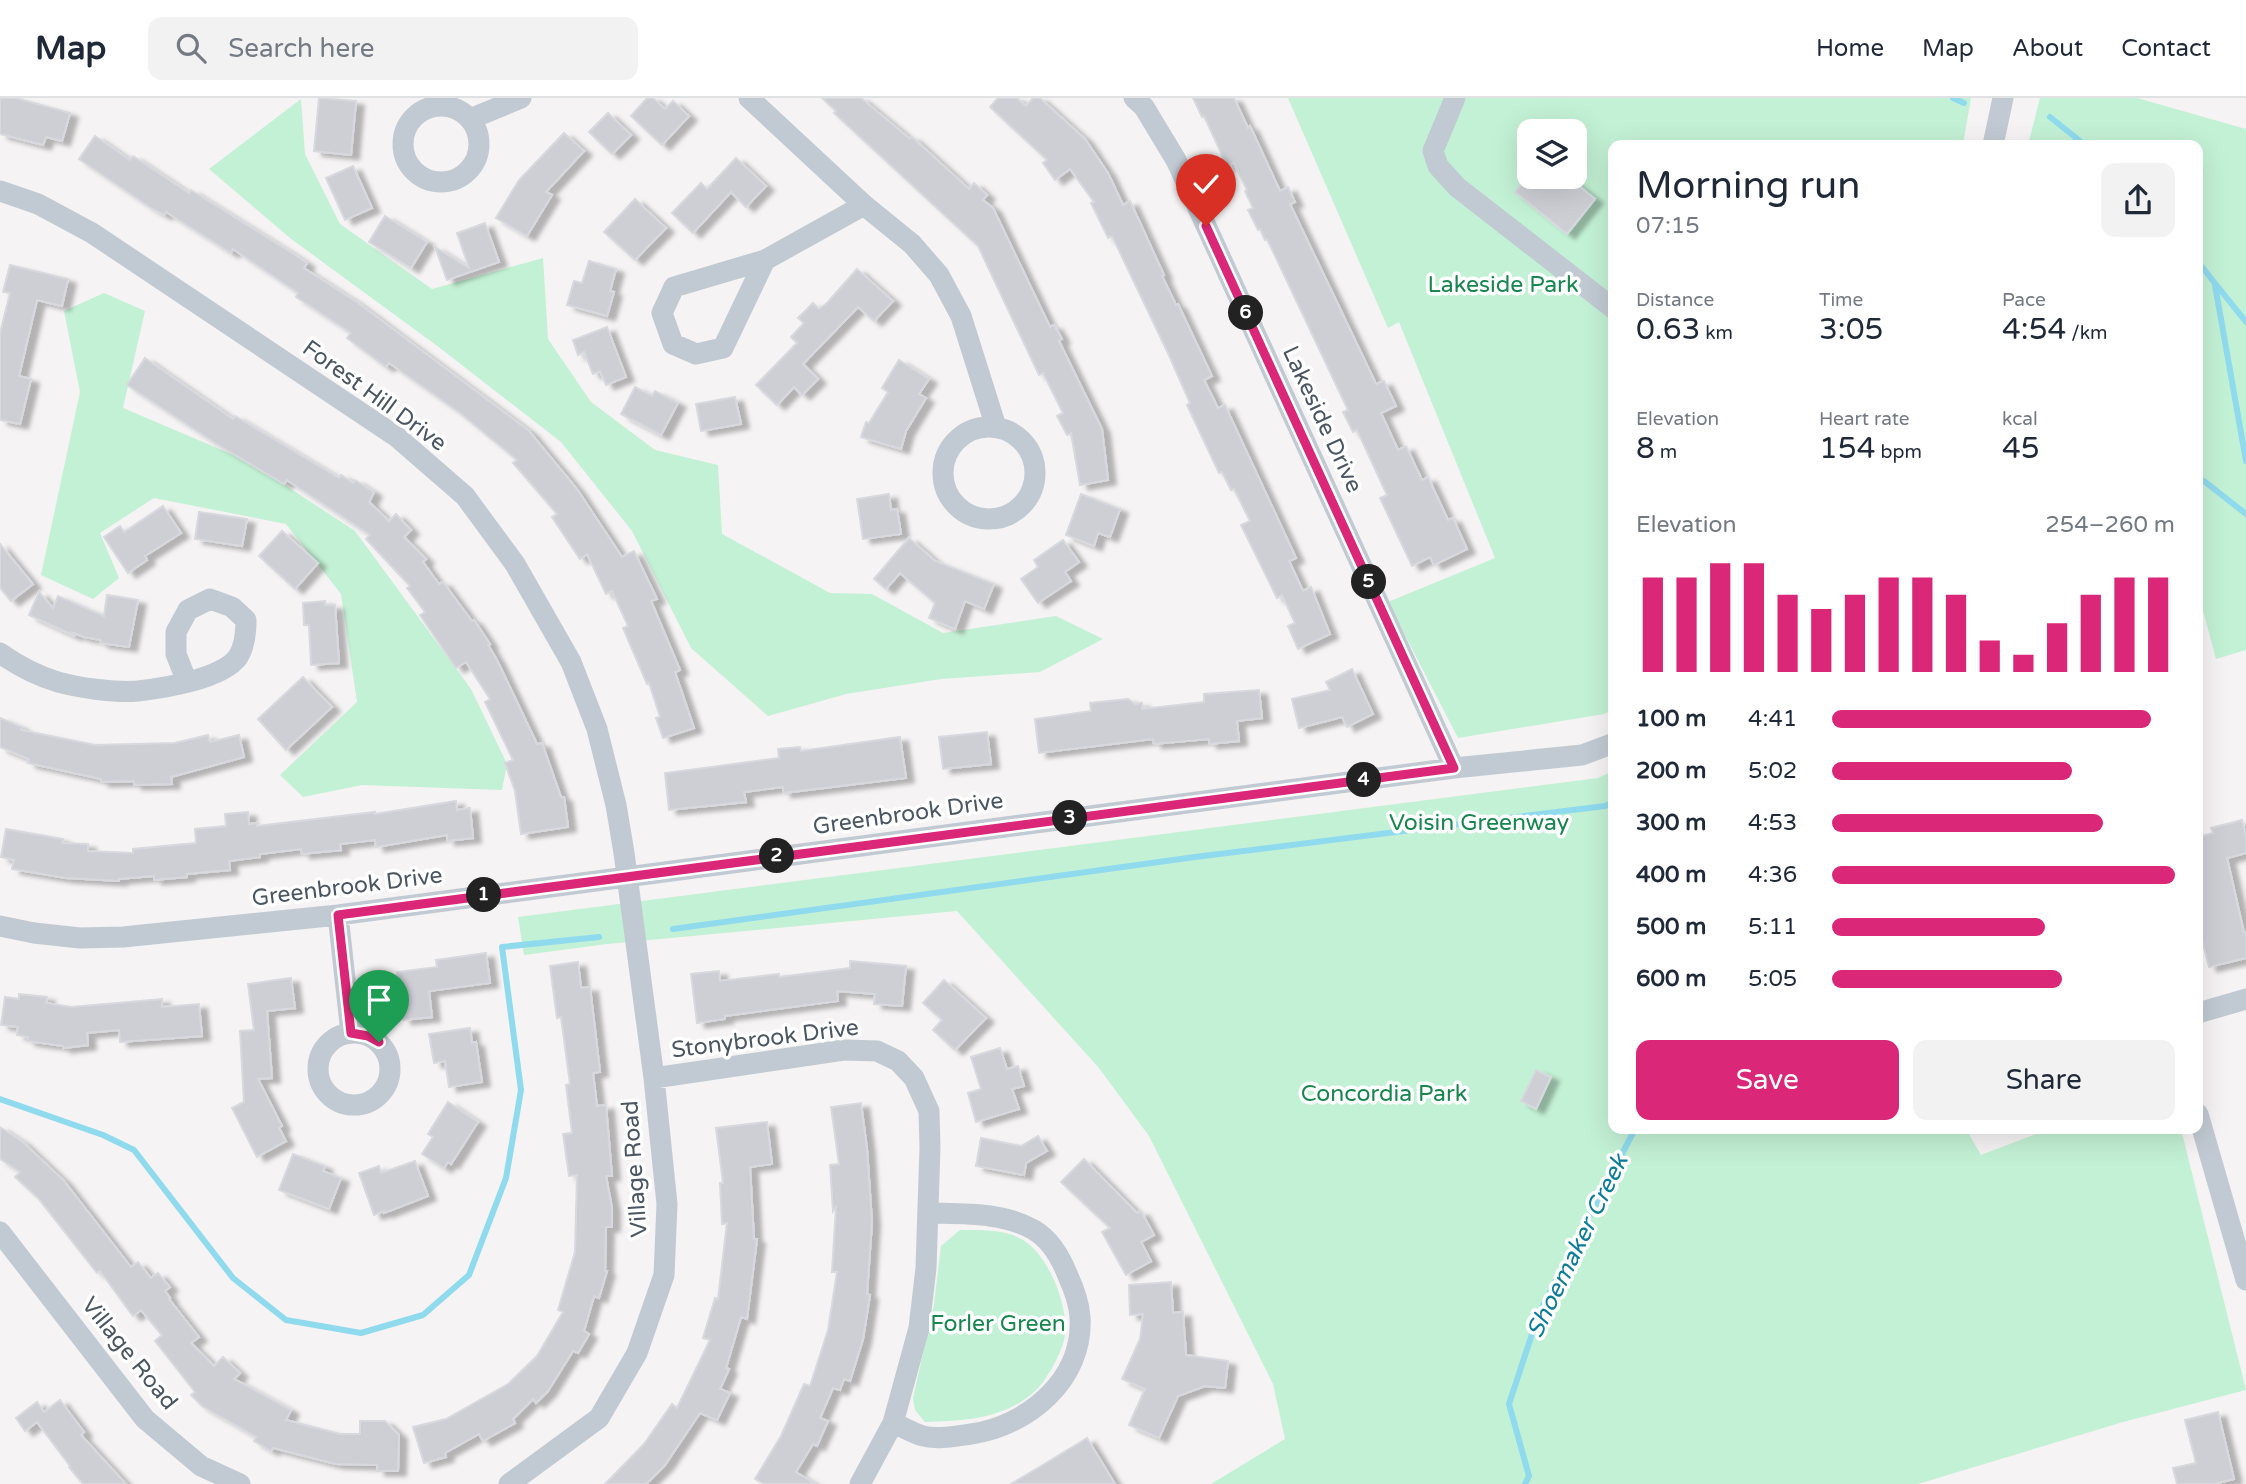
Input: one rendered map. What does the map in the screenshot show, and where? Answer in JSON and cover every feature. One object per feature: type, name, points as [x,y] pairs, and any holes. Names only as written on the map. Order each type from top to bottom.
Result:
[{"type":"street","points":[[470,119],[521,98]]},
{"type":"street","points":[[749,98],[864,205],[912,244],[939,275],[961,316],[996,427],[1020,437],[1030,450],[1036,466],[1035,482],[1029,498],[1018,510],[999,519],[983,520],[968,515],[956,506],[943,481],[943,465],[948,451],[958,438],[980,428],[996,427]]},
{"type":"street","name":"Lakeside Drive","points":[[1134,98],[1144,107],[1176,160],[1454,768]]},
{"type":"street","points":[[1455,98],[1433,151],[1438,166],[1457,187],[1608,304]]},
{"type":"street","points":[[1994,140],[2003,98]]},
{"type":"street","name":"Forest Hill Drive","points":[[0,191],[38,204],[92,233],[397,437],[465,496],[515,564],[571,662],[597,729],[616,805],[627,876]]},
{"type":"street","points":[[765,260],[723,348],[696,354],[673,344],[662,313],[674,287],[765,260],[864,205]]},
{"type":"street","points":[[0,653],[58,682],[90,688],[136,691],[187,682]]},
{"type":"street","name":"Greenbrook Drive","points":[[0,926],[80,938],[123,937],[338,915],[1454,768],[1582,755],[1608,745]]},
{"type":"street","name":"Village Road","points":[[509,1484],[599,1418],[636,1353],[664,1275],[667,1204],[654,1078],[627,876]]},
{"type":"street","points":[[338,915],[351,1033]]},
{"type":"street","points":[[2203,1012],[2246,999]]},
{"type":"street","name":"Stonybrook Drive","points":[[654,1078],[844,1050],[877,1051],[898,1060],[914,1078],[929,1111],[929,1213],[919,1328],[893,1423],[860,1484]]},
{"type":"street","points":[[2203,1131],[2246,1280]]},
{"type":"street","points":[[893,1423],[925,1436],[951,1437],[982,1433],[1015,1420],[1036,1408],[1062,1383],[1074,1355],[1079,1333],[1080,1316],[1065,1267],[1053,1247],[1034,1230],[1011,1221],[980,1215],[929,1213]]},
{"type":"street","name":"Village Road","points":[[0,1232],[145,1419],[201,1466],[240,1484]]},
{"type":"green space","name":"Lakeside Park","points":[[1288,98],[1971,98],[1964,140],[1608,140],[1608,712],[1458,738],[1388,602],[1495,558],[1399,322],[1388,328]]},
{"type":"green space","points":[[2040,98],[2137,98],[2246,129],[2246,650],[2216,659],[2203,611],[2203,140],[2029,140]]},
{"type":"green space","points":[[301,99],[305,154],[340,224],[432,289],[543,258],[548,339],[591,402],[655,450],[718,465],[722,534],[830,593],[872,594],[943,633],[1056,616],[1103,639],[1040,672],[941,679],[846,694],[768,716],[691,648],[632,531],[561,442],[440,348],[290,238],[209,169]]},
{"type":"green space","points":[[104,293],[145,311],[123,408],[250,462],[355,531],[471,689],[507,764],[502,790],[362,785],[303,797],[280,775],[357,702],[341,594],[286,524],[154,498],[100,533],[119,578],[93,599],[41,575],[80,392],[64,311]]},
{"type":"green space","name":"Concordia Park","points":[[1608,773],[1608,1134],[1969,1134],[1981,1155],[2036,1134],[2182,1134],[2246,1390],[2123,1422],[1918,1484],[1211,1484],[1285,1439],[1273,1384],[1149,1136],[1099,1068],[957,911],[607,944],[524,955],[518,917],[1598,778]]},
{"type":"green space","name":"Forler Green","points":[[960,1230],[1009,1234],[1032,1247],[1049,1269],[1060,1296],[1065,1322],[1064,1340],[1045,1379],[1024,1400],[998,1413],[955,1421],[925,1422],[915,1410],[913,1398],[934,1304],[941,1246]]},
{"type":"building","points":[[0,98],[16,98],[70,113],[62,141],[46,137],[43,145],[0,134]]},
{"type":"building","points":[[319,98],[356,101],[351,155],[314,151]]},
{"type":"building","points":[[647,98],[653,98],[665,109],[673,101],[689,116],[662,145],[631,116]]},
{"type":"building","points":[[822,98],[861,98],[910,139],[912,137],[969,189],[974,183],[987,195],[983,200],[993,208],[1050,327],[1054,325],[1062,339],[1059,341],[1102,429],[1108,480],[1080,485],[1071,433],[1067,435],[1057,416],[1063,413],[1043,373],[1039,375],[978,246],[834,113],[836,111]]},
{"type":"building","points":[[998,98],[1017,98],[1026,106],[1033,98],[1040,98],[1085,139],[1108,173],[1123,205],[1130,201],[1164,275],[1162,276],[1212,376],[1204,380],[1218,408],[1225,405],[1296,558],[1289,561],[1303,591],[1311,587],[1330,634],[1298,649],[1288,626],[1295,623],[1282,595],[1277,598],[1241,525],[1250,521],[1234,489],[1231,490],[1222,472],[1219,473],[1187,405],[1190,403],[1167,351],[1112,236],[1108,238],[1091,203],[1094,202],[1070,169],[1055,180],[1043,163],[1047,160],[990,107]]},
{"type":"building","points":[[1193,98],[1234,98],[1280,191],[1288,187],[1295,202],[1290,204],[1376,384],[1384,381],[1396,406],[1381,413],[1398,450],[1406,446],[1422,480],[1428,477],[1448,520],[1453,518],[1467,549],[1434,565],[1430,557],[1412,566],[1380,498],[1387,495],[1357,430],[1353,432],[1343,412],[1348,410],[1267,239],[1265,240],[1260,229],[1258,230],[1248,210],[1253,208],[1245,191],[1247,190],[1234,163],[1227,166]]},
{"type":"building","points":[[608,113],[631,135],[612,154],[589,132]]},
{"type":"building","points":[[564,133],[584,151],[546,192],[552,195],[527,236],[496,218],[519,180]]},
{"type":"building","points":[[95,136],[130,160],[133,156],[189,193],[191,190],[307,263],[304,268],[358,303],[529,431],[577,489],[622,557],[634,551],[657,599],[651,601],[680,670],[675,672],[694,728],[663,738],[656,718],[660,717],[649,683],[647,684],[623,628],[628,626],[612,591],[606,594],[587,554],[580,559],[552,517],[557,514],[513,463],[517,460],[460,413],[389,363],[386,367],[347,338],[351,333],[296,297],[298,293],[233,249],[231,253],[166,212],[164,215],[151,208],[79,159]]},
{"type":"building","points":[[736,158],[766,186],[746,207],[731,192],[693,233],[672,213],[701,183],[707,189]]},
{"type":"building","points":[[353,166],[372,208],[345,220],[326,178]]},
{"type":"building","points":[[1517,189],[1583,189],[1595,199],[1567,234],[1515,192]]},
{"type":"building","points":[[635,199],[666,228],[635,260],[604,232]]},
{"type":"building","points":[[385,216],[427,242],[411,268],[369,242]]},
{"type":"building","points":[[485,223],[499,262],[447,280],[435,247],[469,268],[457,233]]},
{"type":"building","points":[[589,261],[616,269],[610,291],[614,292],[607,316],[567,305],[574,281],[582,283]]},
{"type":"building","points":[[10,265],[68,279],[62,306],[37,300],[19,376],[31,379],[20,424],[0,420],[0,333],[10,293],[3,292]]},
{"type":"building","points":[[857,269],[893,301],[874,321],[858,307],[803,364],[818,379],[802,395],[794,387],[777,405],[756,385],[797,343],[791,337],[804,323],[798,318],[813,303],[819,309],[827,303]]},
{"type":"building","points":[[607,327],[626,377],[606,385],[600,371],[593,374],[584,352],[578,355],[573,340]]},
{"type":"building","points":[[145,358],[233,419],[235,416],[339,478],[341,475],[353,483],[355,480],[374,492],[369,502],[389,521],[396,514],[411,530],[404,537],[426,559],[423,562],[439,584],[443,582],[490,644],[488,645],[537,744],[542,743],[561,797],[564,797],[568,827],[521,834],[515,791],[505,763],[513,760],[485,702],[490,699],[466,662],[456,668],[420,615],[425,612],[407,588],[410,586],[366,539],[370,535],[287,480],[284,484],[218,445],[127,385]]},
{"type":"building","points":[[899,360],[929,379],[919,394],[926,398],[906,431],[901,449],[861,437],[866,422],[869,423],[888,392],[882,388]]},
{"type":"building","points":[[635,387],[652,396],[655,391],[678,403],[661,435],[621,414]]},
{"type":"building","points":[[735,397],[741,424],[701,431],[696,404]]},
{"type":"building","points":[[889,494],[891,510],[897,509],[901,534],[863,539],[857,499]]},
{"type":"building","points":[[1081,494],[1120,509],[1110,537],[1098,533],[1094,546],[1066,535]]},
{"type":"building","points":[[163,506],[181,533],[145,556],[147,560],[128,573],[104,537],[120,526],[124,532]]},
{"type":"building","points":[[199,512],[247,519],[242,546],[195,539]]},
{"type":"building","points":[[282,531],[318,563],[295,589],[259,556]]},
{"type":"building","points":[[909,538],[935,561],[994,584],[984,609],[965,601],[955,629],[929,618],[935,603],[900,573],[886,589],[874,579]]},
{"type":"building","points":[[1063,540],[1079,562],[1065,572],[1071,581],[1038,603],[1021,579],[1038,567],[1034,560]]},
{"type":"building","points":[[0,544],[33,584],[11,601],[0,588]]},
{"type":"building","points":[[39,592],[53,608],[58,596],[104,616],[107,595],[138,600],[129,647],[100,643],[101,640],[71,632],[75,636],[29,615]]},
{"type":"building","points":[[325,601],[325,605],[335,605],[339,663],[311,665],[309,625],[304,625],[303,603]]},
{"type":"building","points":[[1352,669],[1373,714],[1347,727],[1342,717],[1299,728],[1292,699],[1330,690],[1326,682]]},
{"type":"building","points":[[303,677],[332,707],[286,750],[258,719]]},
{"type":"building","points":[[1259,690],[1262,718],[1237,721],[1239,741],[1209,744],[1209,739],[1154,744],[1153,739],[1039,753],[1035,719],[1091,711],[1090,703],[1128,699],[1135,704],[1142,703],[1142,709],[1204,702],[1204,694]]},
{"type":"building","points":[[0,718],[22,727],[21,730],[95,745],[175,743],[208,735],[210,742],[239,735],[244,757],[171,777],[172,784],[101,782],[101,779],[28,763],[29,759],[0,747]]},
{"type":"building","points":[[987,732],[991,764],[943,769],[939,737]]},
{"type":"building","points":[[900,737],[906,778],[783,793],[783,787],[744,792],[746,802],[669,810],[665,773],[779,758],[778,749],[800,747],[801,751]]},
{"type":"building","points":[[456,801],[457,810],[470,808],[473,838],[447,841],[447,835],[376,847],[375,840],[340,844],[341,850],[302,854],[301,849],[260,854],[260,857],[229,861],[230,870],[187,874],[187,877],[154,880],[154,876],[119,881],[66,878],[12,869],[14,860],[1,857],[6,829],[63,839],[62,843],[88,844],[88,851],[133,853],[133,849],[196,843],[195,829],[226,826],[225,814],[248,812],[249,824],[257,823],[257,826],[375,814]]},
{"type":"building","points":[[2242,820],[2246,853],[2227,858],[2244,933],[2246,932],[2246,958],[2209,967],[2203,944],[2203,836],[2213,833],[2211,828]]},
{"type":"building","points":[[486,953],[490,983],[429,991],[432,1017],[403,1020],[397,972],[437,967],[436,960]]},
{"type":"building","points":[[850,961],[906,966],[902,1006],[874,1004],[875,994],[837,991],[838,1001],[725,1016],[725,1019],[697,1023],[691,974],[719,971],[720,981],[779,974],[779,977],[850,968]]},
{"type":"building","points":[[578,962],[581,988],[590,987],[600,1072],[593,1073],[597,1106],[606,1105],[612,1176],[606,1176],[612,1208],[612,1227],[606,1227],[607,1271],[599,1298],[594,1296],[584,1331],[589,1334],[578,1353],[573,1351],[548,1391],[536,1403],[533,1399],[513,1419],[515,1423],[483,1441],[479,1434],[445,1453],[446,1457],[424,1463],[413,1427],[446,1419],[508,1384],[537,1356],[563,1312],[558,1310],[575,1252],[577,1175],[569,1176],[563,1134],[572,1133],[566,1085],[570,1084],[561,1017],[557,1018],[550,966]]},
{"type":"building","points":[[291,978],[295,1008],[267,1011],[272,1078],[258,1079],[282,1126],[279,1128],[286,1141],[257,1157],[232,1108],[244,1102],[240,1031],[254,1030],[248,984]]},
{"type":"building","points":[[944,980],[986,1018],[955,1050],[933,1030],[942,1020],[923,1003]]},
{"type":"building","points":[[19,994],[47,997],[46,1003],[71,1007],[162,999],[162,1007],[199,1004],[202,1036],[120,1042],[119,1030],[87,1033],[88,1045],[63,1048],[27,1041],[28,1037],[17,1035],[18,1027],[1,1025],[5,997],[19,999]]},
{"type":"building","points":[[470,1028],[472,1043],[476,1042],[482,1082],[449,1087],[445,1061],[434,1063],[429,1034]]},
{"type":"building","points":[[1000,1048],[1007,1069],[1018,1066],[1024,1086],[1012,1089],[1019,1109],[976,1122],[968,1093],[981,1089],[971,1057]]},
{"type":"building","points":[[1536,1070],[1551,1077],[1536,1109],[1521,1101]]},
{"type":"building","points":[[448,1102],[478,1122],[451,1164],[448,1162],[444,1168],[422,1154],[433,1137],[428,1134]]},
{"type":"building","points":[[861,1103],[872,1222],[867,1294],[870,1295],[863,1339],[850,1381],[844,1379],[840,1390],[833,1388],[820,1418],[828,1421],[817,1446],[813,1444],[796,1472],[815,1484],[764,1484],[755,1479],[781,1436],[804,1384],[810,1386],[828,1330],[837,1272],[832,1272],[836,1207],[833,1211],[830,1165],[839,1164],[831,1107]]},
{"type":"building","points":[[767,1122],[772,1164],[750,1167],[754,1239],[757,1239],[747,1319],[741,1317],[726,1368],[729,1369],[720,1389],[730,1393],[717,1420],[700,1413],[665,1465],[646,1484],[605,1484],[644,1444],[672,1404],[677,1408],[710,1340],[703,1338],[715,1298],[718,1299],[727,1223],[722,1224],[720,1183],[723,1183],[716,1128]]},
{"type":"building","points":[[0,1127],[23,1142],[64,1181],[131,1267],[138,1262],[151,1278],[158,1273],[170,1287],[165,1291],[169,1299],[199,1337],[191,1343],[214,1366],[223,1357],[240,1373],[234,1379],[291,1410],[286,1420],[340,1434],[360,1434],[360,1421],[385,1421],[399,1435],[398,1471],[377,1471],[377,1465],[336,1464],[273,1448],[271,1451],[254,1441],[256,1437],[202,1406],[191,1395],[195,1392],[155,1341],[162,1335],[141,1310],[133,1316],[100,1271],[97,1273],[38,1198],[15,1177],[20,1172],[0,1159]]},
{"type":"building","points":[[1038,1136],[1047,1151],[1026,1163],[1024,1175],[976,1166],[981,1138],[1021,1146]]},
{"type":"building","points":[[293,1154],[325,1166],[323,1171],[341,1178],[329,1209],[279,1190]]},
{"type":"building","points":[[1084,1159],[1137,1213],[1141,1211],[1154,1235],[1141,1242],[1151,1261],[1126,1275],[1102,1232],[1110,1228],[1061,1182]]},
{"type":"building","points":[[415,1161],[428,1196],[374,1215],[359,1173],[379,1166],[381,1173]]},
{"type":"building","points":[[1171,1282],[1173,1313],[1183,1312],[1186,1355],[1228,1361],[1225,1388],[1205,1386],[1178,1396],[1159,1438],[1129,1425],[1145,1389],[1122,1379],[1140,1339],[1143,1314],[1130,1315],[1129,1285]]},
{"type":"building","points":[[60,1400],[84,1432],[81,1435],[126,1484],[83,1484],[37,1422],[25,1431],[16,1418],[37,1402],[44,1412]]},
{"type":"building","points":[[2218,1412],[2234,1479],[2214,1484],[2177,1484],[2173,1468],[2196,1463],[2185,1420]]},
{"type":"building","points":[[1087,1438],[1115,1484],[1011,1484],[1046,1463]]},
{"type":"waterway","points":[[1953,98],[1964,103]]},
{"type":"waterway","points":[[2050,117],[2079,140]]},
{"type":"waterway","points":[[2203,268],[2246,322]]},
{"type":"waterway","points":[[2215,285],[2246,461]]},
{"type":"waterway","name":"Shoemaker Creek","points":[[2203,481],[2246,514]]},
{"type":"waterway","points":[[673,929],[1195,857],[1608,805]]},
{"type":"waterway","points":[[0,1099],[103,1135],[134,1150],[233,1278],[286,1320],[361,1333],[423,1315],[469,1275],[506,1178],[521,1090],[502,947],[599,937]]},
{"type":"waterway","name":"Shoemaker Creek","points":[[1525,1484],[1529,1476],[1509,1404],[1539,1313],[1632,1134]]},
{"type":"route","points":[[379,1042],[368,1036],[351,1033],[338,915],[1454,768],[1206,226]]},
{"type":"park label","name":"Voisin Greenway","points":[[1479,822]]}]
